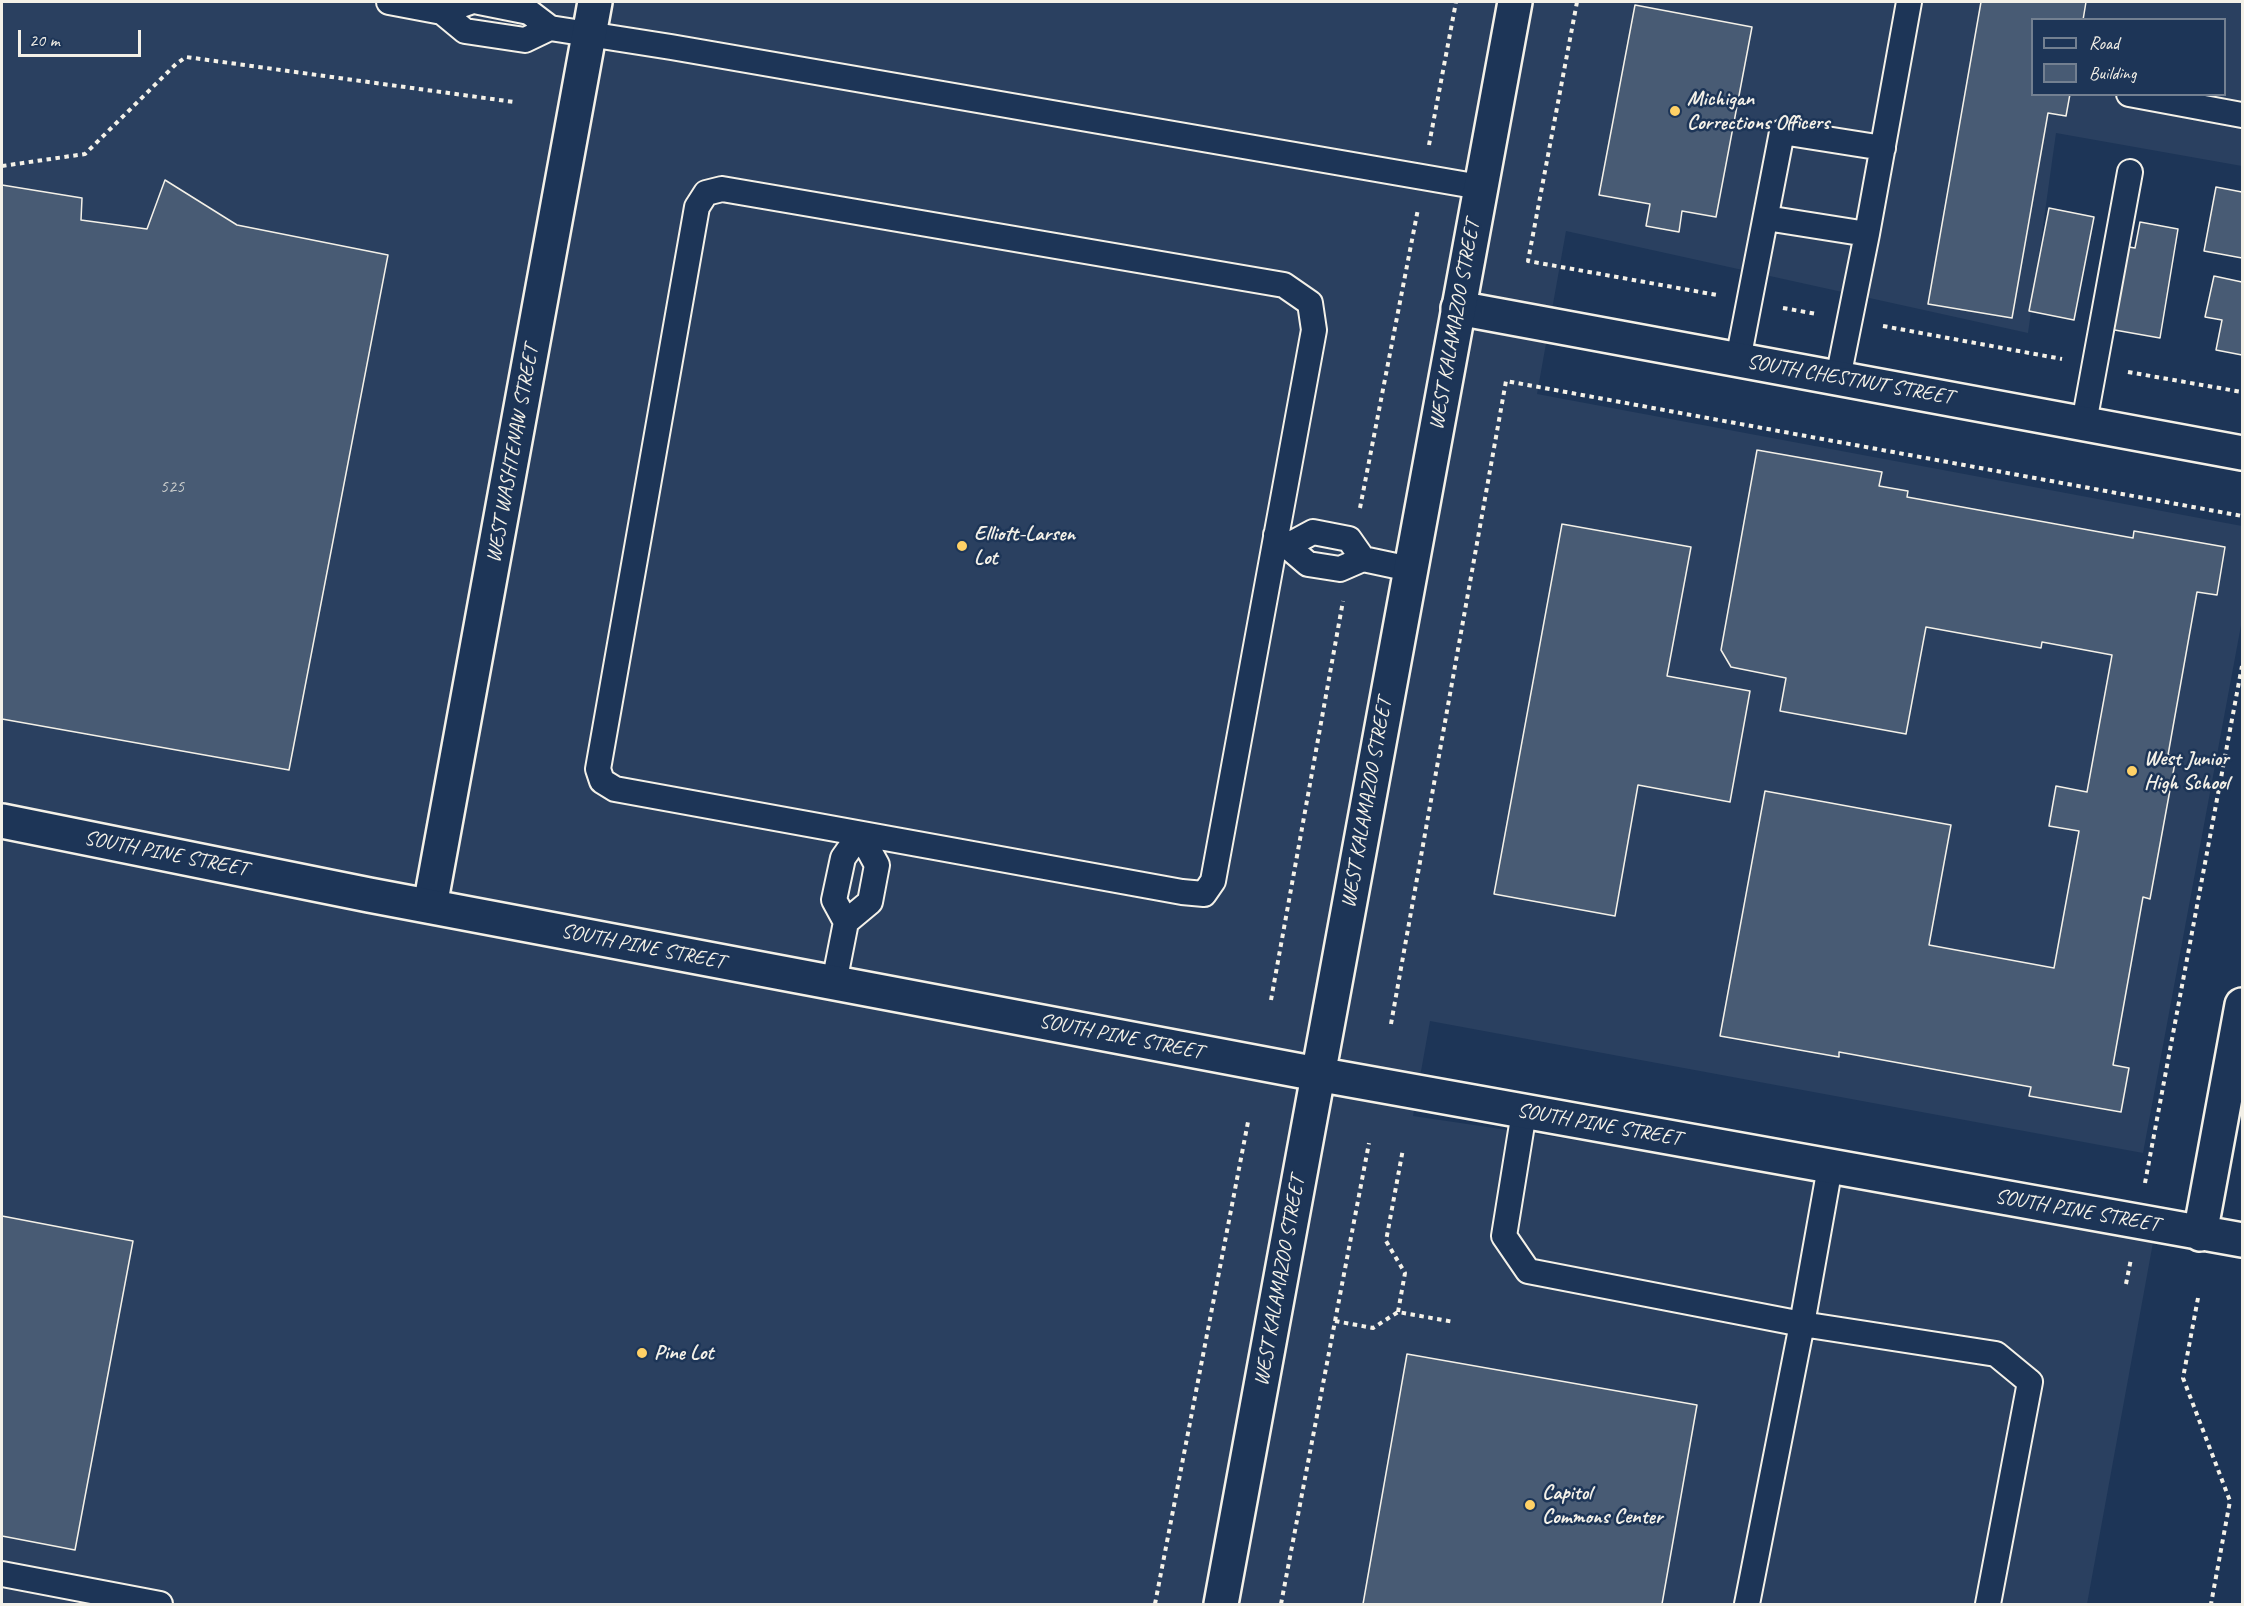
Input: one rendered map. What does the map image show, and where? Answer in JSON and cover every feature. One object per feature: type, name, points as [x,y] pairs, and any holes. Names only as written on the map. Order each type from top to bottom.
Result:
[{"type":"street","name":"WEST WASHTENAW STREET","points":[[430,906],[595,2]]},
{"type":"street","name":"WEST KALAMAZOO STREET","points":[[1221,1605],[1515,2]]},
{"type":"street","name":"SOUTH CHESTNUT STREET","points":[[1458,308],[2242,453]]},
{"type":"street","name":"SOUTH PINE STREET","points":[[2,821],[430,906],[1317,1074],[2242,1240]]},
{"type":"street","points":[[2200,1234],[2242,1005]]},
{"type":"lane","points":[[390,2],[443,7],[470,2]]},
{"type":"lane","points":[[479,2],[529,12],[550,28],[1480,187]]},
{"type":"lane","points":[[1838,378],[1851,320],[1909,2]]},
{"type":"lane","points":[[443,7],[465,31],[525,40],[550,28]]},
{"type":"lane","points":[[2140,96],[2242,115]]},
{"type":"lane","points":[[1738,360],[1782,132],[1882,148]]},
{"type":"lane","points":[[2084,423],[2130,172]]},
{"type":"lane","points":[[722,189],[1284,285],[1310,303],[1314,330],[1282,541],[1214,881],[1204,894],[1182,892],[860,834],[615,789],[602,781],[598,769],[697,207],[706,193],[722,189]]},
{"type":"lane","points":[[1766,218],[1867,234]]},
{"type":"lane","points":[[1282,541],[1313,532],[1348,539],[1355,556]]},
{"type":"lane","points":[[1282,541],[1308,564],[1340,569],[1355,556]]},
{"type":"lane","points":[[1355,556],[1410,569]]},
{"type":"lane","points":[[834,983],[846,922],[870,902],[877,865],[860,834]]},
{"type":"lane","points":[[846,922],[834,900],[843,858],[860,834]]},
{"type":"lane","points":[[1524,1112],[1504,1236],[1528,1271],[1802,1324],[1996,1354],[2030,1382],[1988,1605]]},
{"type":"lane","points":[[1747,1605],[1830,1167]]},
{"type":"lane","points":[[2,1574],[160,1605]]},
{"type":"path","points":[[1271,1000],[1456,2]]},
{"type":"path","points":[[1577,2],[1528,261],[2242,392]]},
{"type":"path","points":[[2,166],[86,154],[176,64],[186,57],[514,102]]},
{"type":"path","points":[[1391,1024],[1506,381],[2242,516]]},
{"type":"path","points":[[2126,1284],[2242,666]]},
{"type":"path","points":[[1155,1605],[1248,1122]]},
{"type":"path","points":[[1281,1605],[1369,1143]]},
{"type":"path","points":[[1398,1312],[1405,1273],[1386,1241],[1403,1149]]},
{"type":"path","points":[[2198,1298],[2183,1378],[2230,1501],[2211,1605]]},
{"type":"path","points":[[1335,1321],[1372,1328],[1398,1312],[1454,1322]]},
{"type":"shaded area","points":[[2,2],[2242,2],[2242,166],[2056,133],[2028,333],[1566,231],[1537,394],[2242,526],[2242,620],[2143,1153],[1430,1021],[1413,1116],[2156,1226],[2087,1604],[2,1604]]},
{"type":"building","points":[[1981,2],[2086,2],[2083,18],[2031,18],[2031,96],[2070,96],[2066,116],[2048,113],[2012,318],[1928,304]]},
{"type":"building","name":"Michigan Corrections Officers","points":[[1635,5],[1752,27],[1716,217],[1682,211],[1679,232],[1646,226],[1650,204],[1599,195]]},
{"type":"building","points":[[165,180],[237,225],[388,255],[289,770],[2,719],[2,185],[82,198],[81,220],[147,229]]},
{"type":"building","points":[[2216,187],[2242,192],[2242,258],[2204,251]]},
{"type":"building","points":[[2049,208],[2094,217],[2074,320],[2029,311]]},
{"type":"building","points":[[2140,222],[2178,229],[2160,338],[2109,329],[2123,246],[2135,248]]},
{"type":"building","points":[[2214,276],[2242,282],[2242,355],[2216,350],[2222,320],[2205,317]]},
{"type":"building","name":"West Junior High School","points":[[1757,450],[1882,472],[1879,486],[1908,491],[1907,497],[2133,538],[2134,531],[2225,547],[2217,595],[2197,592],[2168,755],[2176,757],[2150,899],[2143,897],[2113,1065],[2129,1068],[2121,1112],[2029,1096],[2031,1087],[1839,1052],[1839,1057],[1720,1036],[1765,791],[1951,825],[1929,945],[2054,968],[2079,831],[2049,826],[2056,786],[2087,792],[2112,655],[2042,642],[2041,648],[1926,627],[1906,734],[1780,711],[1786,678],[1731,667],[1721,650]]},
{"type":"building","points":[[1562,524],[1691,547],[1667,676],[1750,691],[1730,802],[1638,785],[1615,916],[1494,894]]},
{"type":"building","points":[[2,1216],[133,1241],[75,1550],[2,1536]]},
{"type":"building","name":"Capitol Commons Center","points":[[1407,1354],[1697,1405],[1662,1604],[1363,1604]]},
{"type":"place","name":"Michigan Corrections Officers","points":[[1675,111]]},
{"type":"place","name":"Elliott-Larsen Lot","points":[[962,546]]},
{"type":"place","name":"West Junior High School","points":[[2132,771]]},
{"type":"place","name":"Pine Lot","points":[[642,1353]]},
{"type":"place","name":"Capitol Commons Center","points":[[1530,1505]]}]
